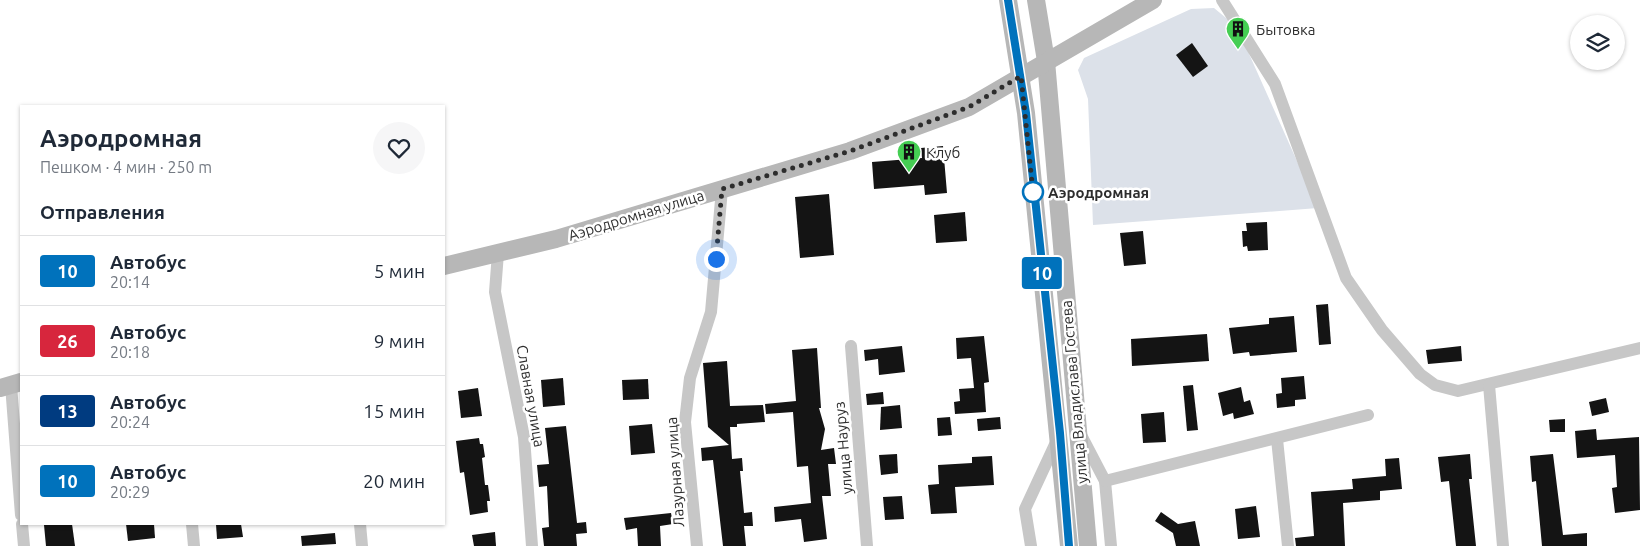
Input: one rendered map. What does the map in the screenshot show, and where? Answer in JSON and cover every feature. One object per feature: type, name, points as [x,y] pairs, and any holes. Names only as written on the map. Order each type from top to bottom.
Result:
[{"type":"main road","name":"улица Владислава Гостева","points":[[1008,0],[1021,76],[1060,433],[1069,546]]},
{"type":"main road","name":"улица Владислава Гостева","points":[[1036,0],[1046,61],[1088,546]]},
{"type":"main road","name":"Аэродромная улица","points":[[445,266],[556,239],[850,151],[969,107],[1046,61],[1113,25],[1153,0]]},
{"type":"street","points":[[1222,0],[1275,84],[1346,278],[1382,330],[1420,374],[1435,385],[1458,391],[1640,348]]},
{"type":"street","name":"Лазурная улица","points":[[697,546],[685,422],[690,378],[712,312],[722,189]]},
{"type":"street","name":"Славная улица","points":[[498,253],[495,292],[524,437],[532,546]]},
{"type":"street","name":"улица Науруз","points":[[851,346],[868,546]]},
{"type":"street","points":[[11,385],[20,502]]},
{"type":"street","points":[[1489,385],[1503,546]]},
{"type":"street","points":[[1105,481],[1368,415]]},
{"type":"street","points":[[1077,427],[1105,481],[1110,546]]},
{"type":"street","points":[[1030,546],[1025,509],[1060,433]]},
{"type":"street","points":[[1277,439],[1288,546]]},
{"type":"street","points":[[22,525],[24,546]]},
{"type":"street","points":[[192,525],[194,546]]},
{"type":"street","points":[[360,525],[362,546]]},
{"type":"shaded area","points":[[1214,8],[1237,27],[1318,208],[1093,225],[1088,99],[1078,70],[1084,58],[1191,9]]},
{"type":"building","points":[[1192,43],[1208,66],[1193,77],[1176,55]]},
{"type":"building","name":"Клуб","points":[[943,146],[947,193],[925,195],[924,185],[874,189],[872,162],[922,158],[921,148]]},
{"type":"building","points":[[829,194],[834,255],[800,258],[795,197]]},
{"type":"building","points":[[965,212],[967,241],[936,243],[934,215]]},
{"type":"building","points":[[1267,222],[1268,250],[1248,251],[1247,246],[1243,247],[1242,231],[1247,231],[1246,223]]},
{"type":"building","points":[[1143,231],[1146,264],[1124,266],[1120,233]]},
{"type":"building","points":[[1328,304],[1331,344],[1319,345],[1316,305]]},
{"type":"building","points":[[1294,316],[1297,352],[1250,356],[1249,352],[1233,354],[1229,328],[1269,324],[1269,318]]},
{"type":"building","points":[[1207,334],[1209,361],[1132,366],[1131,339]]},
{"type":"building","points":[[984,336],[989,382],[984,383],[986,412],[955,414],[954,402],[960,401],[959,389],[974,388],[971,358],[957,359],[956,338]]},
{"type":"building","points":[[902,346],[905,372],[879,375],[878,359],[865,361],[864,350]]},
{"type":"building","points":[[1461,346],[1462,361],[1428,364],[1426,350]]},
{"type":"building","points":[[817,348],[821,408],[819,408],[825,429],[821,450],[834,448],[836,464],[828,464],[831,496],[822,496],[827,539],[804,542],[801,519],[775,522],[774,507],[811,503],[808,466],[797,467],[793,412],[766,414],[765,404],[796,401],[792,350]]},
{"type":"building","points":[[727,361],[730,406],[763,405],[765,422],[737,424],[737,427],[730,427],[732,459],[742,458],[743,471],[740,471],[744,513],[752,512],[753,526],[744,526],[746,546],[723,546],[713,460],[702,461],[701,448],[729,445],[708,427],[703,363]]},
{"type":"building","points":[[1304,376],[1306,399],[1295,400],[1295,406],[1277,408],[1276,394],[1282,393],[1281,378]]},
{"type":"building","points":[[563,378],[565,405],[543,407],[541,380]]},
{"type":"building","points":[[648,379],[649,399],[623,400],[622,380]]},
{"type":"building","points":[[1193,385],[1198,430],[1187,431],[1183,386]]},
{"type":"building","points":[[1241,387],[1244,402],[1250,400],[1254,414],[1234,419],[1233,413],[1223,416],[1218,393]]},
{"type":"building","points":[[478,388],[482,416],[461,418],[458,391]]},
{"type":"building","points":[[883,392],[884,404],[867,405],[866,394]]},
{"type":"building","points":[[1606,398],[1609,412],[1592,416],[1589,402]]},
{"type":"building","points":[[900,405],[902,428],[880,430],[881,407]]},
{"type":"building","points":[[1164,412],[1166,442],[1143,443],[1141,414]]},
{"type":"building","points":[[950,417],[952,435],[938,436],[937,418]]},
{"type":"building","points":[[1000,417],[1001,429],[978,431],[977,419]]},
{"type":"building","points":[[1565,419],[1565,432],[1550,432],[1549,420]]},
{"type":"building","points":[[652,424],[655,453],[631,455],[629,426]]},
{"type":"building","points":[[566,426],[577,523],[586,522],[587,533],[576,534],[577,546],[544,546],[542,528],[549,527],[547,486],[539,487],[537,465],[549,464],[545,428]]},
{"type":"building","points":[[1596,429],[1597,440],[1639,437],[1640,510],[1615,513],[1612,488],[1617,487],[1615,455],[1577,458],[1575,431]]},
{"type":"building","points":[[479,438],[480,444],[483,444],[485,457],[482,458],[485,485],[488,485],[490,501],[487,501],[488,512],[470,515],[464,472],[460,473],[456,441]]},
{"type":"building","points":[[897,454],[898,473],[881,475],[879,455]]},
{"type":"building","points":[[1470,454],[1472,479],[1469,479],[1476,546],[1456,546],[1449,481],[1441,482],[1438,457]]},
{"type":"building","points":[[1553,454],[1563,535],[1587,533],[1587,546],[1542,546],[1536,481],[1532,482],[1530,456]]},
{"type":"building","points":[[992,456],[994,485],[955,487],[957,513],[931,514],[928,485],[939,484],[938,465],[972,463],[972,457]]},
{"type":"building","points":[[1399,458],[1402,489],[1380,491],[1380,500],[1343,503],[1345,546],[1296,546],[1295,538],[1314,536],[1311,492],[1353,489],[1352,479],[1386,476],[1385,459]]},
{"type":"building","points":[[902,496],[904,519],[885,520],[883,497]]},
{"type":"building","points":[[1256,506],[1260,537],[1238,539],[1235,509]]},
{"type":"building","points":[[1161,512],[1178,524],[1195,521],[1200,546],[1176,546],[1173,533],[1155,521]]},
{"type":"building","points":[[671,513],[673,524],[660,526],[661,546],[638,546],[637,528],[626,530],[624,518]]},
{"type":"building","points":[[44,525],[72,525],[75,546],[46,546]]},
{"type":"building","points":[[126,525],[154,525],[155,538],[128,541]]},
{"type":"building","points":[[216,525],[241,525],[243,537],[217,539]]},
{"type":"building","points":[[495,532],[496,546],[474,546],[472,535]]},
{"type":"building","points":[[335,533],[336,544],[302,546],[301,536]]},
{"type":"bus line","name":"10","points":[[1008,0],[1026,113],[1060,433],[1069,546]]},
{"type":"place","name":"Бытовка","points":[[1238,50]]},
{"type":"place","name":"Клуб","points":[[909,173]]},
{"type":"place","name":"Аэродромная","points":[[1033,192]]},
{"type":"route","points":[[716,259],[722,189],[850,151],[969,107],[1021,76],[1033,192]]}]
